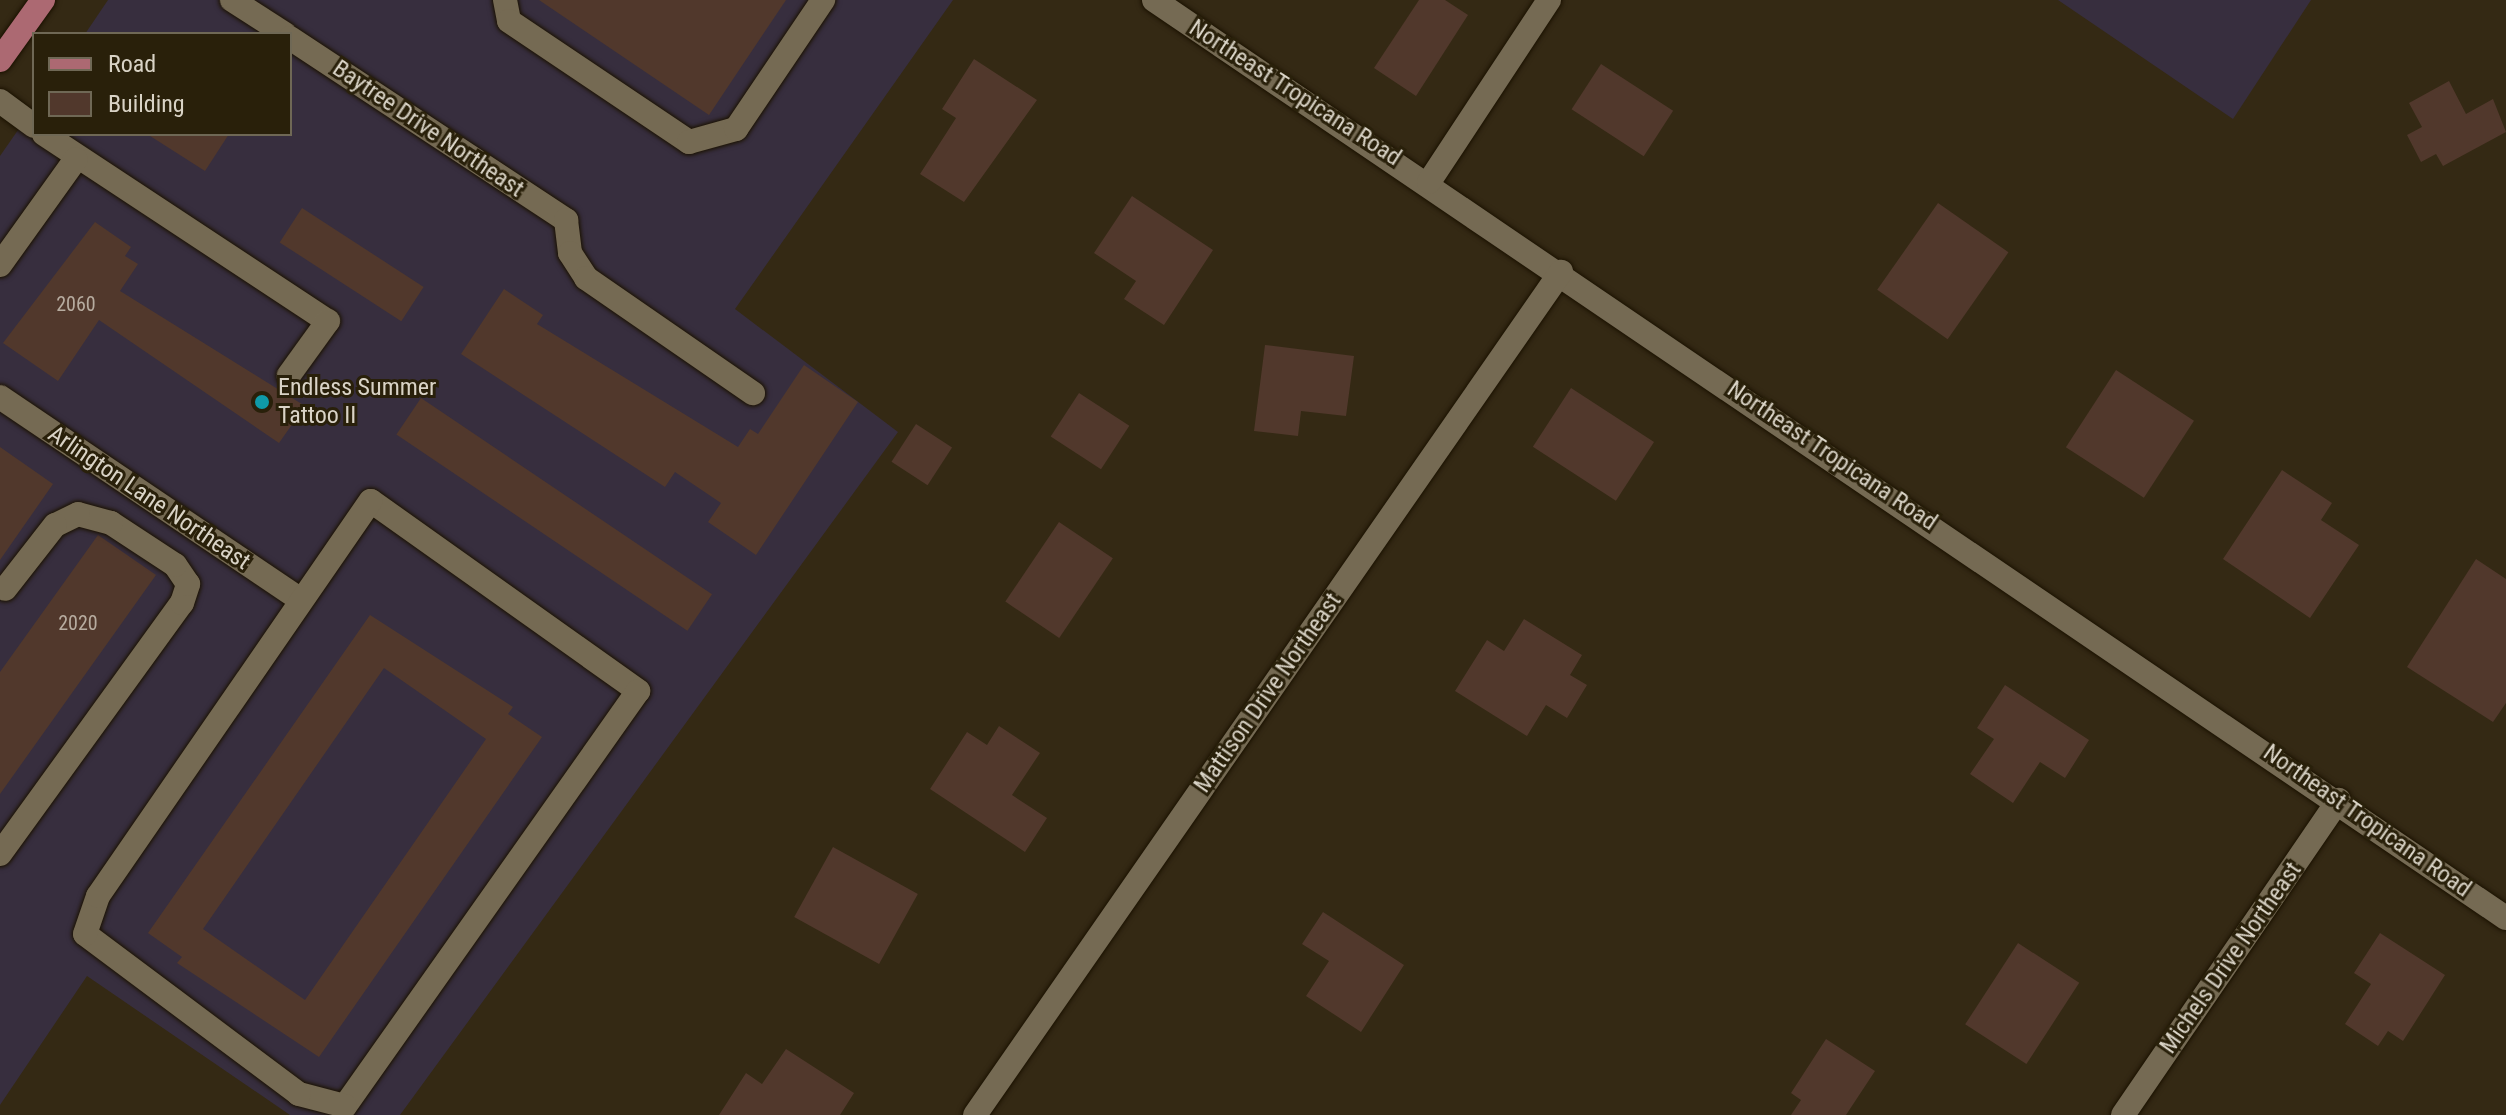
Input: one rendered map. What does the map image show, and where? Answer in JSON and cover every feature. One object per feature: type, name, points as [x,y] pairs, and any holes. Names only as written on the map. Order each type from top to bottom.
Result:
[{"type":"main road","points":[[0,60],[43,0]]},
{"type":"street","points":[[232,0],[282,32]]},
{"type":"street","points":[[505,0],[509,21],[689,142],[736,129],[823,0]]},
{"type":"street","name":"Northeast Tropicana Road","points":[[1154,0],[1429,182],[2339,800],[2506,918]]},
{"type":"street","points":[[1429,182],[1549,0]]},
{"type":"street","name":"Baytree Drive Northeast","points":[[292,39],[566,220],[570,253],[586,278],[753,393]]},
{"type":"street","points":[[0,101],[32,125]]},
{"type":"street","points":[[47,136],[76,159],[328,321],[289,375]]},
{"type":"street","points":[[0,265],[76,159]]},
{"type":"street","name":"Mattison Drive Northeast","points":[[975,1115],[1561,272]]},
{"type":"street","name":"Arlington Lane Northeast","points":[[0,397],[298,598]]},
{"type":"street","points":[[371,501],[638,691],[345,1106],[299,1094],[85,934],[98,896],[298,598],[371,501]]},
{"type":"street","points":[[0,854],[182,603],[188,584],[175,565],[111,523],[78,514],[55,525],[2,590]]},
{"type":"street","name":"Michels Drive Northeast","points":[[2123,1115],[2339,800]]},
{"type":"shaded area","points":[[108,0],[953,0],[735,309],[898,432],[400,1115],[290,1115],[87,976],[0,1105],[0,156],[32,110],[32,136],[292,136],[292,32],[86,32]]},
{"type":"shaded area","points":[[2058,0],[2311,0],[2233,119]]},
{"type":"building","points":[[539,0],[786,0],[709,115]]},
{"type":"building","points":[[1419,0],[1445,0],[1468,15],[1416,96],[1374,68]]},
{"type":"building","points":[[974,59],[1037,100],[964,202],[920,174],[956,118],[942,109]]},
{"type":"building","points":[[1601,64],[1673,111],[1644,156],[1572,109]]},
{"type":"building","points":[[2449,81],[2466,114],[2493,99],[2506,132],[2443,166],[2436,154],[2421,162],[2407,135],[2422,127],[2409,103]]},
{"type":"building","points":[[150,136],[228,136],[205,171]]},
{"type":"building","points":[[1132,196],[1213,250],[1164,325],[1124,299],[1136,281],[1094,253]]},
{"type":"building","points":[[1938,203],[2008,252],[1948,339],[1877,290]]},
{"type":"building","points":[[302,208],[424,287],[401,321],[280,242]]},
{"type":"building","points":[[95,222],[131,247],[125,256],[138,264],[120,291],[305,406],[279,443],[99,320],[58,381],[3,343]]},
{"type":"building","points":[[504,289],[543,315],[537,324],[738,447],[750,429],[758,434],[804,365],[858,402],[756,555],[708,522],[721,503],[675,472],[665,487],[461,354]]},
{"type":"building","points":[[1265,345],[1354,356],[1346,416],[1301,411],[1298,436],[1254,431]]},
{"type":"building","points":[[2116,370],[2194,421],[2144,498],[2066,447]]},
{"type":"building","points":[[1571,388],[1654,442],[1616,501],[1533,447]]},
{"type":"building","points":[[1079,393],[1129,426],[1101,469],[1051,437]]},
{"type":"building","points":[[421,398],[712,594],[687,631],[396,434]]},
{"type":"building","points":[[916,424],[952,447],[928,485],[891,462]]},
{"type":"building","points":[[0,447],[53,484],[0,560]]},
{"type":"building","points":[[2282,470],[2332,503],[2321,520],[2359,545],[2310,618],[2223,559]]},
{"type":"building","points":[[1059,522],[1113,558],[1059,638],[1005,602]]},
{"type":"building","points":[[98,535],[156,575],[0,794],[0,672]]},
{"type":"building","points":[[2476,559],[2506,579],[2506,703],[2493,722],[2407,667]]},
{"type":"building","points":[[370,615],[513,707],[508,714],[542,737],[319,1057],[177,963],[182,957],[148,933]],"holes":[[[384,668],[486,739],[305,1000],[203,929]]]},
{"type":"building","points":[[1524,619],[1582,655],[1570,675],[1587,685],[1567,718],[1546,705],[1527,736],[1455,691],[1487,640],[1504,651]]},
{"type":"building","points":[[2005,685],[2089,740],[2065,778],[2040,762],[2013,803],[1970,774],[1994,739],[1977,728]]},
{"type":"building","points":[[999,726],[1040,753],[1012,795],[1047,818],[1025,852],[930,789],[967,732],[987,745]]},
{"type":"building","points":[[833,847],[918,894],[879,964],[794,917]]},
{"type":"building","points":[[1323,912],[1404,965],[1361,1032],[1306,996],[1329,961],[1302,944]]},
{"type":"building","points":[[2380,933],[2445,975],[2403,1041],[2388,1031],[2378,1046],[2345,1024],[2371,984],[2354,973]]},
{"type":"building","points":[[2018,943],[2079,983],[2026,1064],[1965,1024]]},
{"type":"building","points":[[1826,1039],[1875,1071],[1846,1115],[1791,1115],[1801,1100],[1791,1093]]},
{"type":"building","points":[[786,1049],[854,1093],[840,1115],[719,1115],[746,1073],[762,1084]]},
{"type":"place","name":"Endless Summer Tattoo II","points":[[262,402]]}]
